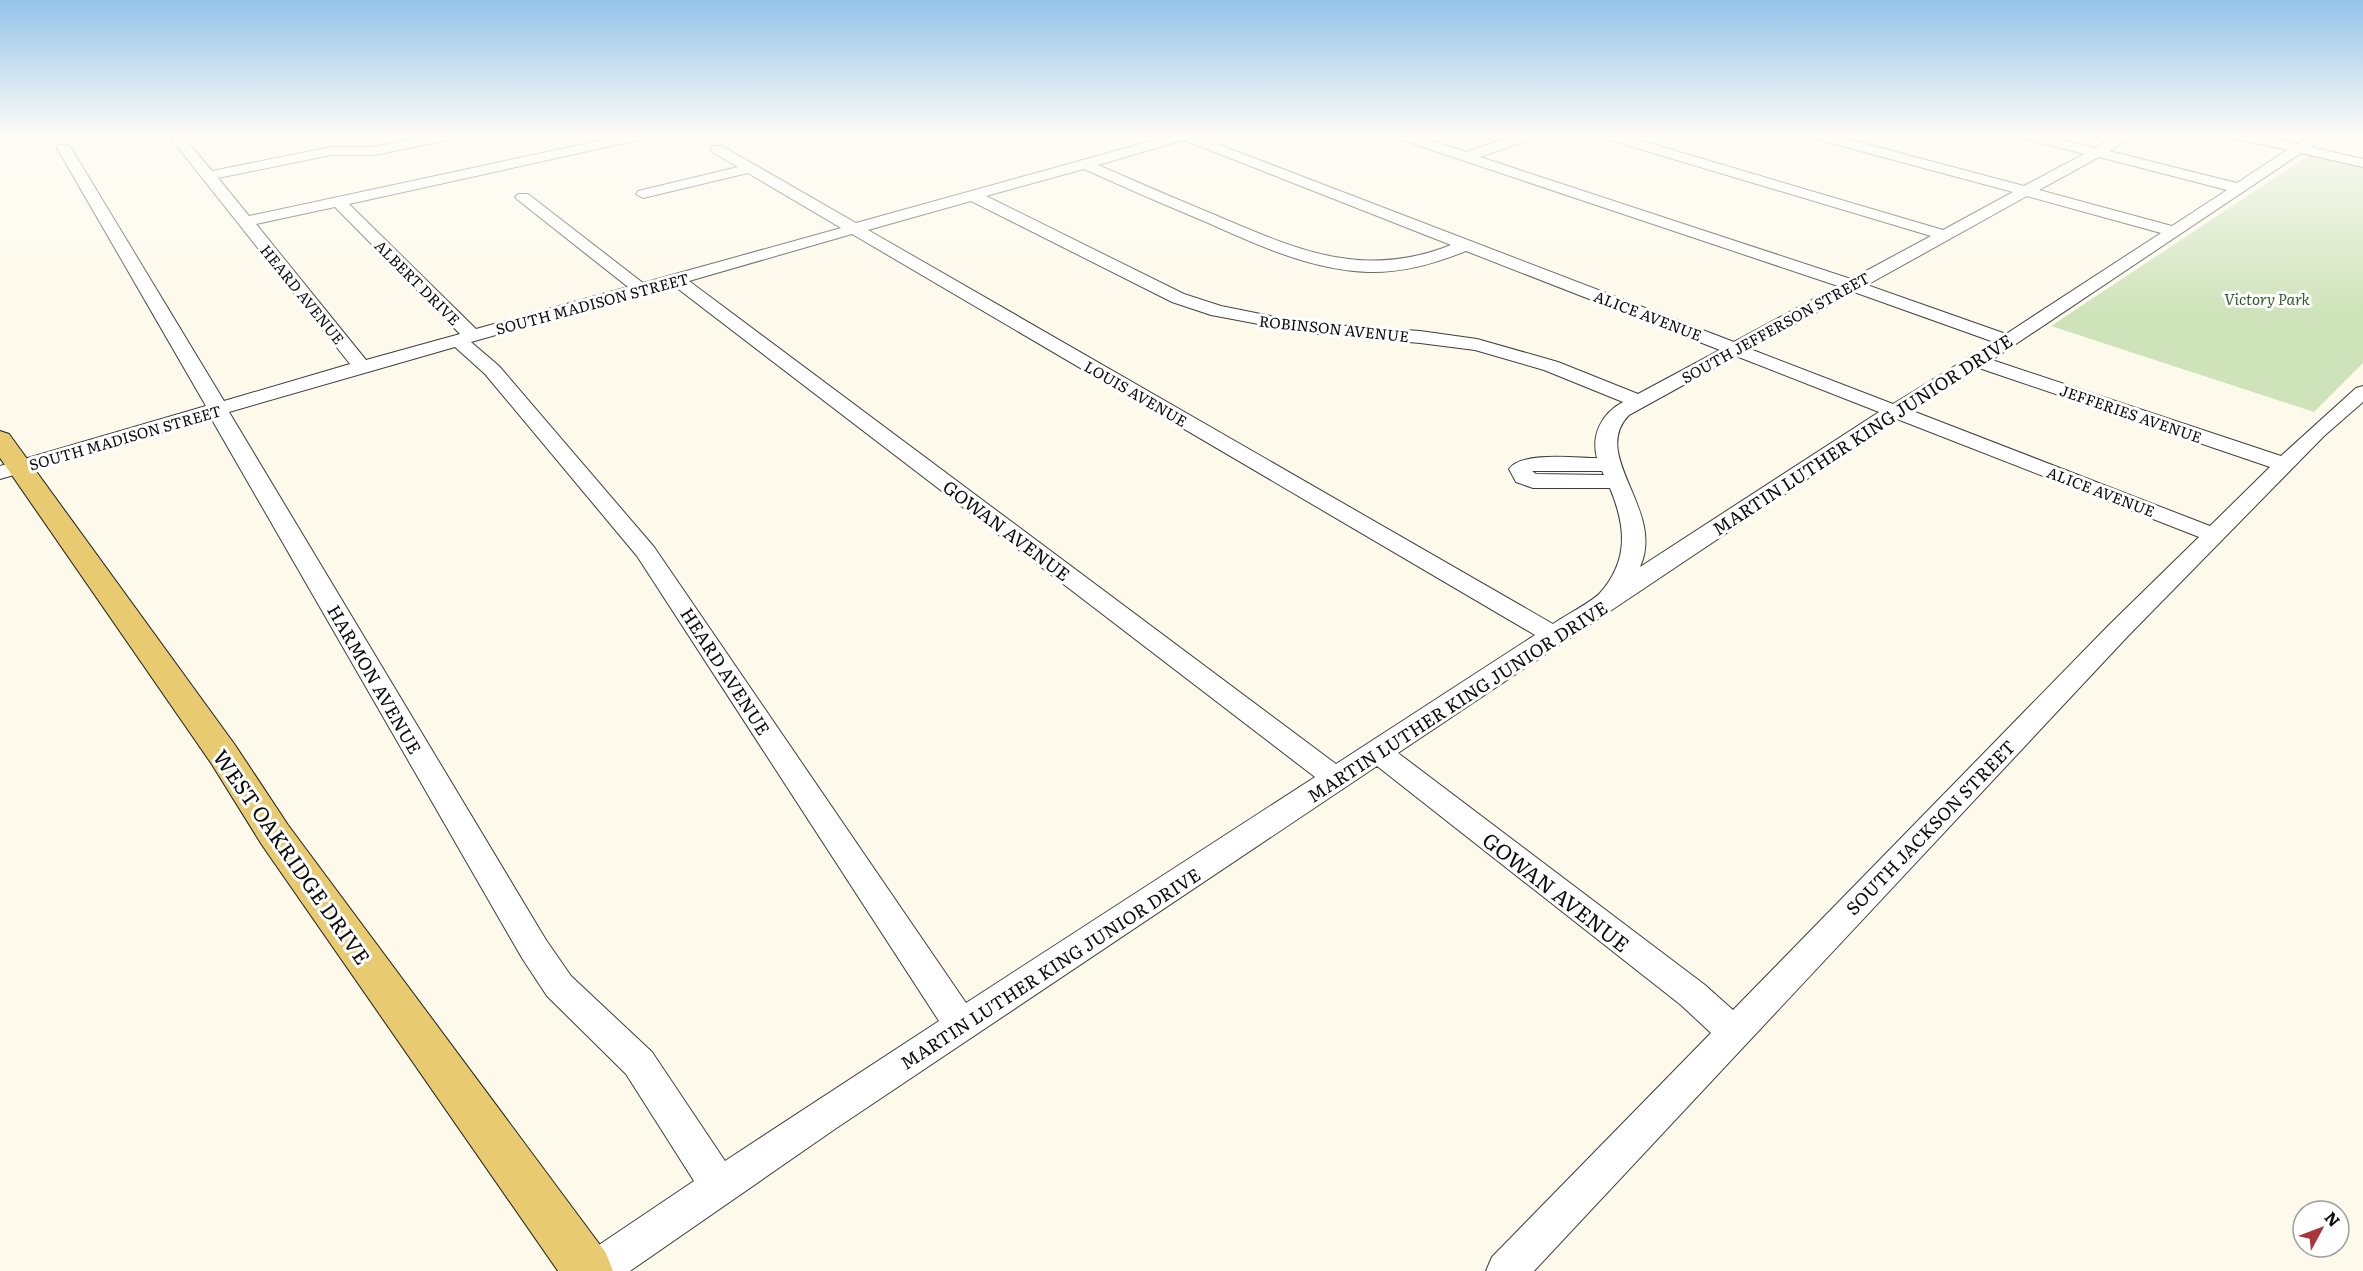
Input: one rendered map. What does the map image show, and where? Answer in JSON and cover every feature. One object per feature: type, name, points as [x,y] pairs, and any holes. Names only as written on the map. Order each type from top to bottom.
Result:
[{"type":"main road","name":"WEST OAKRIDGE DRIVE","points":[[0,439],[9,470],[223,754],[275,835],[588,1271]]},
{"type":"street","name":"HARMON AVENUE","points":[[91,194],[534,949],[560,986],[639,1063],[719,1185]]},
{"type":"street","name":"HEARD AVENUE","points":[[223,194],[362,367]]},
{"type":"street","points":[[245,222],[374,194]]},
{"type":"street","name":"LOUIS AVENUE","points":[[795,194],[1556,636]]},
{"type":"street","name":"SOUTH MADISON STREET","points":[[9,470],[362,367],[979,194]]},
{"type":"street","points":[[1154,194],[1281,250],[1328,263],[1359,266],[1400,264],[1435,257],[1465,245]]},
{"type":"street","name":"ALICE AVENUE","points":[[1335,194],[2214,535]]},
{"type":"street","points":[[1578,194],[1851,285],[2007,340]]},
{"type":"street","points":[[1807,194],[1943,235]]},
{"type":"street","name":"SOUTH JEFFERSON STREET","points":[[1592,612],[1627,573],[1636,546],[1635,529],[1606,458],[1605,449],[1608,427],[1622,411],[2019,194]]},
{"type":"street","points":[[2037,194],[2173,231]]},
{"type":"street","name":"MARTIN LUTHER KING JUNIOR DRIVE","points":[[595,1271],[719,1185],[1895,411],[1977,361],[2228,194]]},
{"type":"street","name":"ROBINSON AVENUE","points":[[973,196],[1128,274],[1178,298],[1206,308],[1240,317],[1306,328],[1420,336],[1477,345],[1551,366],[1639,402]]},
{"type":"street","points":[[523,197],[641,289]]},
{"type":"street","name":"ALBERT DRIVE","points":[[339,202],[465,338]]},
{"type":"street","name":"GOWAN AVENUE","points":[[677,280],[1337,780]]},
{"type":"street","name":"HEARD AVENUE","points":[[465,338],[646,552],[932,985],[962,1026]]},
{"type":"street","name":"JEFFERIES AVENUE","points":[[1977,361],[2286,465]]},
{"type":"street","name":"SOUTH JACKSON STREET","points":[[1506,1271],[2118,631],[2317,432],[2363,392]]},
{"type":"street","name":"GOWAN AVENUE","points":[[1378,752],[1693,995],[1734,1032]]},
{"type":"green space","name":"Victory Park","points":[[2250,194],[2363,194],[2363,363],[2314,412],[2051,326]]}]
